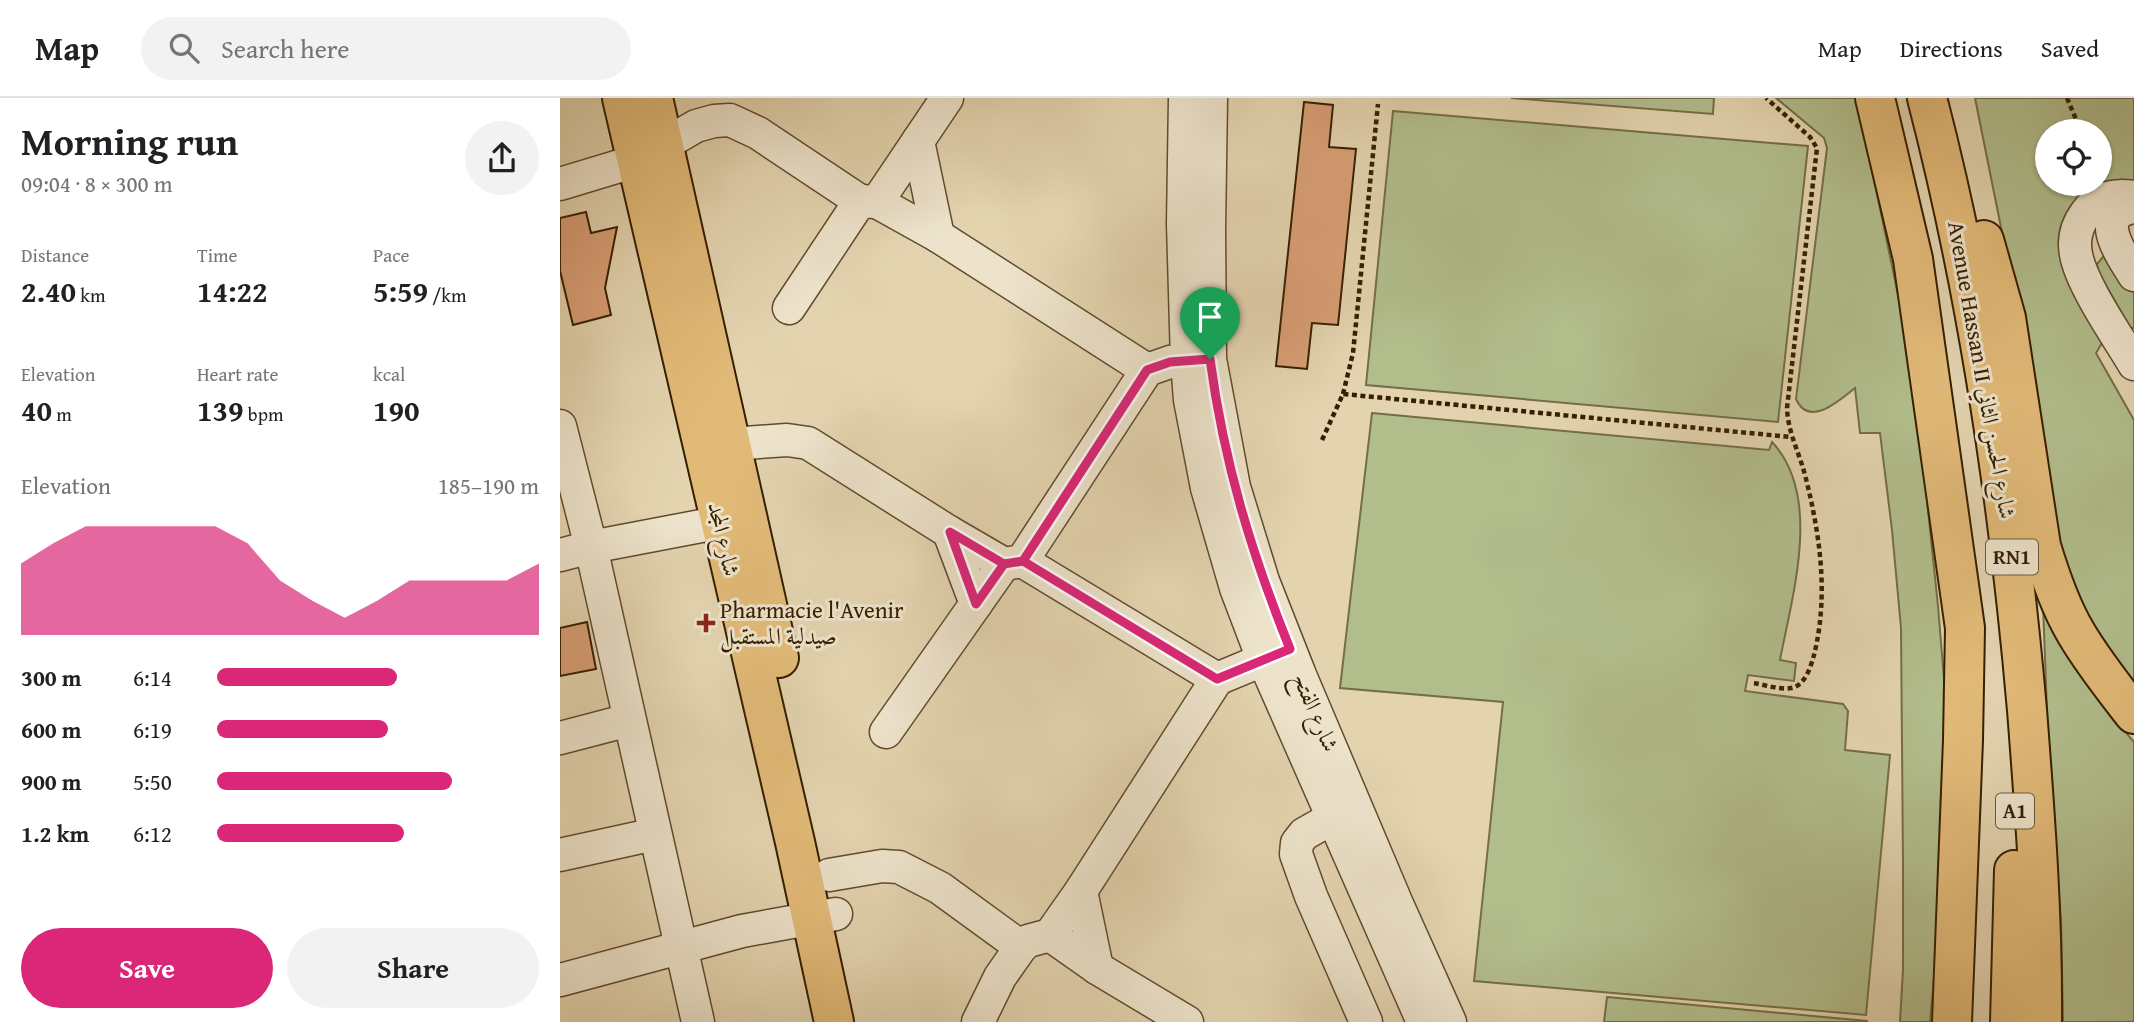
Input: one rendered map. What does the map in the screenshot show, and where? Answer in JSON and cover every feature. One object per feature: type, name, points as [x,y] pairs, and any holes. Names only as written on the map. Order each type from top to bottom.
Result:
[{"type":"main road","name":"شارع المجد","points":[[622,98],[650,153],[730,444],[734,519],[829,875],[824,916],[834,1022]]},
{"type":"main road","name":"شارع المجد","points":[[653,98],[650,153],[824,916],[862,1022]]},
{"type":"main road","name":"RN1","points":[[1875,98],[1913,259],[1965,628],[1952,1022]]},
{"type":"main road","name":"Avenue Hassan II شارع الحسن الثاني","points":[[1927,98],[1949,182],[1971,295],[2004,494],[2018,600],[2032,770],[2040,911],[2042,1022]]},
{"type":"main road","name":"RN1","points":[[1945,98],[2006,318],[2042,546],[2049,573],[2076,634],[2134,714]]},
{"type":"main road","name":"A1","points":[[2010,1022],[2018,600]]},
{"type":"main road","name":"A1","points":[[1965,628],[1979,736],[1977,1022]]},
{"type":"street","points":[[789,308],[918,141],[947,98]]},
{"type":"street","name":"شارع الفتح","points":[[1185,98],[1197,176]]},
{"type":"street","name":"شارع الفتح","points":[[1211,98],[1197,176],[1184,290],[1199,360],[1244,523],[1263,581],[1276,654],[1334,820],[1424,1005],[1450,1022]]},
{"type":"street","points":[[560,184],[650,153],[696,126],[730,120],[758,133],[869,202],[938,236],[1147,370]]},
{"type":"street","points":[[918,141],[938,236]]},
{"type":"street","points":[[2134,197],[2117,195],[2101,200],[2088,209],[2080,222],[2075,239],[2076,255],[2082,273],[2134,364]]},
{"type":"street","points":[[2134,207],[2123,209],[2117,215],[2111,232],[2134,275]]},
{"type":"street","points":[[886,732],[976,604],[1013,562],[1147,370],[1170,362],[1199,360]]},
{"type":"street","points":[[560,426],[591,547],[698,1022]]},
{"type":"street","points":[[730,444],[787,440],[808,443],[950,532],[1013,562],[1217,679]]},
{"type":"street","points":[[560,555],[734,519]]},
{"type":"street","points":[[950,532],[976,604]]},
{"type":"street","points":[[978,1022],[1000,977],[1021,947],[1028,941],[1050,935],[1081,891],[1217,679],[1276,654]]},
{"type":"street","name":"شارع الفتح","points":[[1276,654],[1397,904],[1424,1005]]},
{"type":"street","points":[[560,737],[629,720]]},
{"type":"street","points":[[1334,820],[1304,834],[1297,843],[1296,853],[1311,896],[1366,1022]]},
{"type":"street","points":[[560,855],[655,834]]},
{"type":"street","points":[[829,875],[882,866],[900,867],[940,888],[1021,947]]},
{"type":"street","points":[[1081,891],[1097,968]]},
{"type":"street","points":[[560,980],[742,931],[824,916]]},
{"type":"street","points":[[1050,935],[1180,1020]]},
{"type":"street","points":[[1373,1022],[1424,1005]]},
{"type":"path","points":[[1754,683],[1790,688],[1803,681],[1812,662],[1820,632],[1823,598],[1820,544],[1804,473],[1787,424],[1817,148],[1810,137],[1766,98]]},
{"type":"path","points":[[2067,98],[2076,119]]},
{"type":"path","points":[[1322,440],[1343,394],[1353,353],[1378,104]]},
{"type":"path","points":[[1343,394],[1791,437]]},
{"type":"green space","points":[[1511,98],[1714,98],[1713,114]]},
{"type":"green space","points":[[1776,98],[1857,98],[1913,367],[1945,691],[1944,792],[1930,1022],[1900,1022],[1903,969],[1901,628],[1880,433],[1860,433],[1855,388],[1833,405],[1816,412],[1808,411],[1796,399],[1827,148],[1824,138]]},
{"type":"green space","points":[[1975,98],[2134,98],[2134,182],[2112,190],[2112,119],[2035,119],[2035,196],[2093,196],[2079,201],[2105,338],[2096,353],[2134,420],[2134,690],[2082,612],[2061,561],[2015,297]]},
{"type":"green space","points":[[1393,111],[1808,146],[1778,422],[1366,385]]},
{"type":"green space","points":[[2103,257],[2108,257],[2134,288],[2134,328],[2130,328],[2099,273],[2097,264]]},
{"type":"green space","points":[[1372,413],[1769,450],[1772,442],[1787,464],[1796,490],[1800,518],[1796,577],[1780,660],[1796,663],[1794,681],[1748,675],[1745,691],[1843,704],[1848,711],[1845,750],[1890,755],[1866,1015],[1474,981],[1503,702],[1340,688]]},
{"type":"green space","points":[[2043,605],[2116,721],[2134,742],[2134,1022],[2063,1022],[2061,921],[2049,763]]},
{"type":"green space","points":[[1607,997],[1867,1021],[1867,1022],[1604,1022]]},
{"type":"building","points":[[1304,102],[1333,105],[1329,147],[1356,149],[1338,325],[1312,323],[1307,369],[1276,366]]},
{"type":"building","points":[[586,212],[591,233],[617,227],[605,288],[611,315],[573,325],[560,271],[560,218]]},
{"type":"building","points":[[587,622],[596,669],[560,676],[560,628]]},
{"type":"place","name":"Pharmacie l'Avenir صيدلية المستقبل","points":[[706,623]]},
{"type":"route","points":[[1210,359],[1170,362],[1147,370],[1023,561],[1004,564],[950,532],[976,604],[1004,564],[1023,561],[1217,679],[1290,649],[1263,581],[1234,487],[1210,359]]}]
